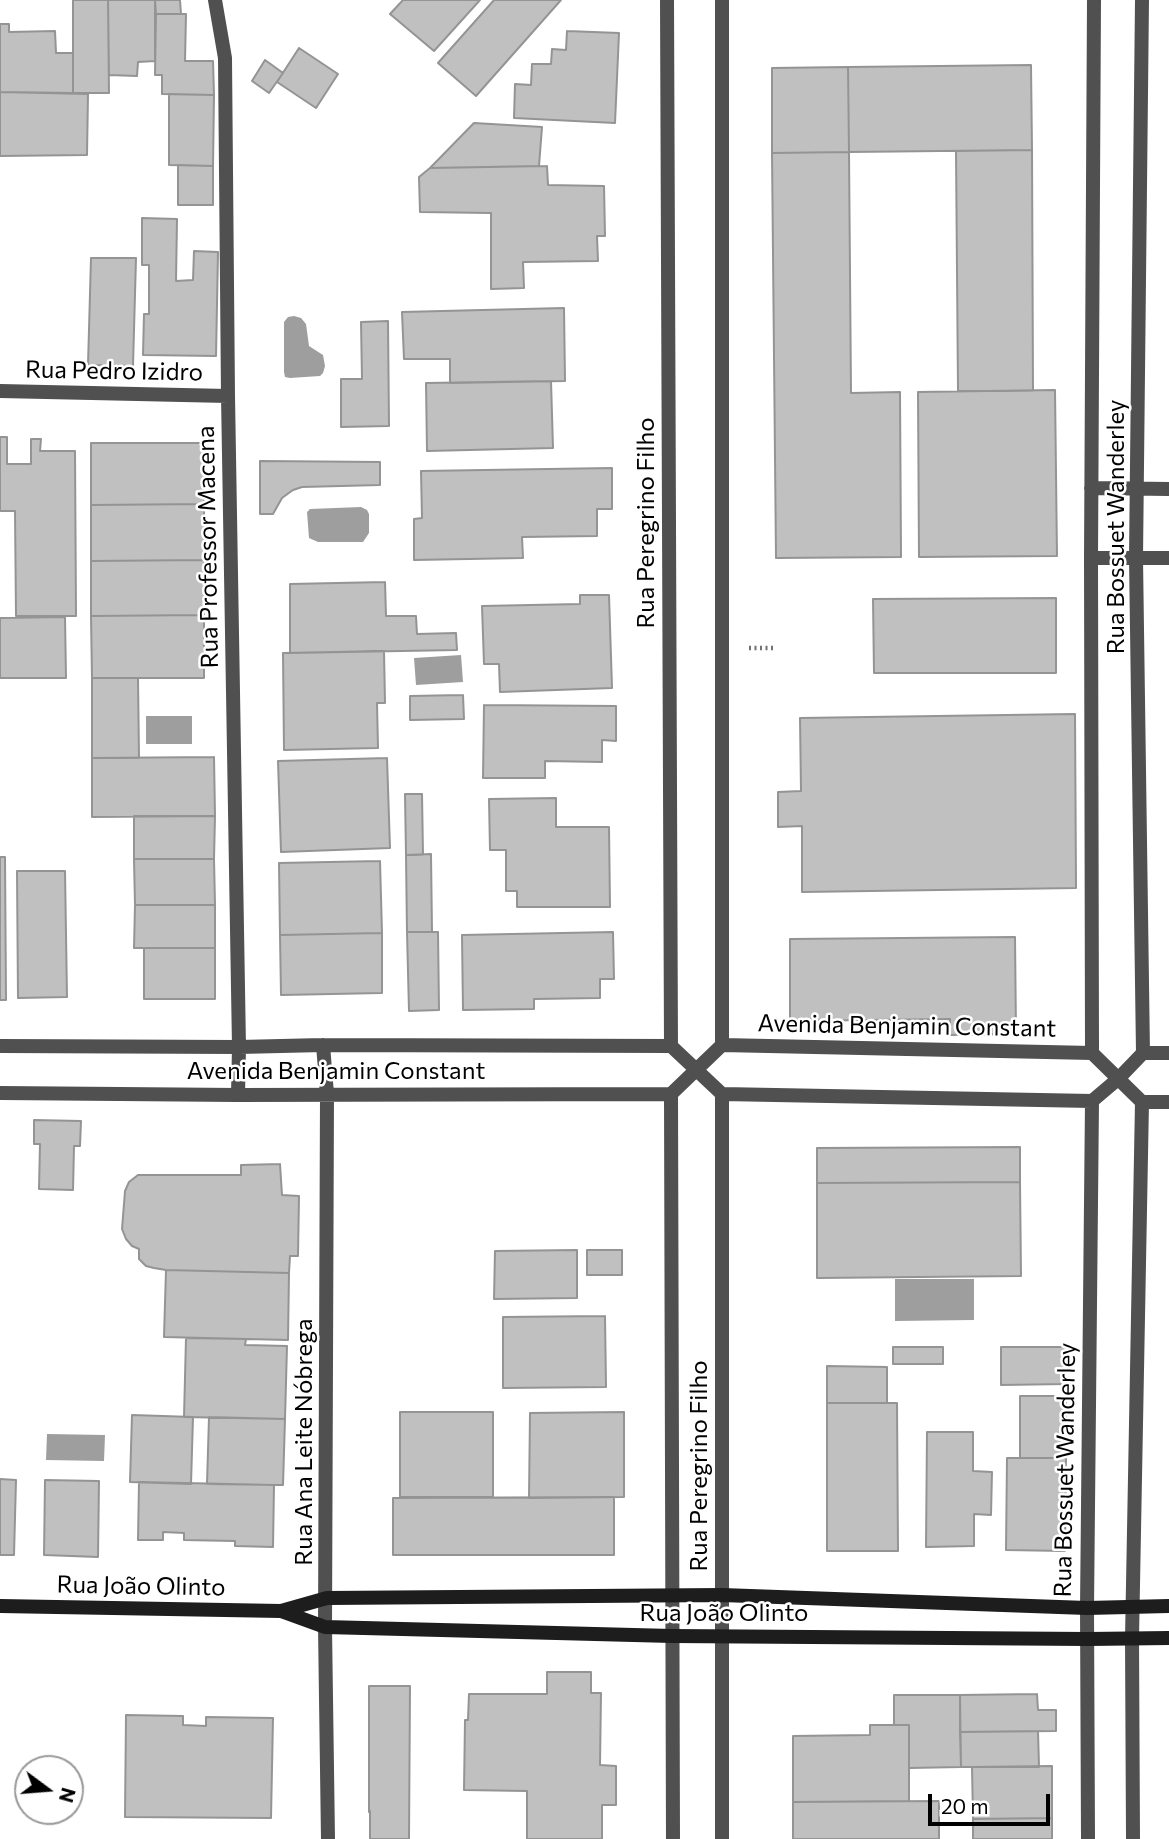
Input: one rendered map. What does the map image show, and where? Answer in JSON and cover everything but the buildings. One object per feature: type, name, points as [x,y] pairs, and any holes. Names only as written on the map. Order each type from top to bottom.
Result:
[{"type":"street","name":"Rua Professor Macena","points":[[215,0],[225,58],[238,1094]]},
{"type":"street","name":"Rua Peregrino Filho","points":[[667,0],[671,1046]]},
{"type":"street","points":[[671,1094],[722,1045],[722,0]]},
{"type":"street","name":"Rua Bossuet Wanderley","points":[[1092,1053],[1094,0]]},
{"type":"street","name":"Rua Bossuet Wanderley","points":[[1142,0],[1136,558],[1143,1053]]},
{"type":"street","name":"Rua Pedro Izidro","points":[[0,391],[228,396]]},
{"type":"street","points":[[1091,488],[1169,489]]},
{"type":"street","points":[[1091,558],[1169,558]]},
{"type":"street","name":"Rua Ana Leite Nóbrega","points":[[324,1045],[327,1094],[325,1627],[328,1839]]},
{"type":"street","name":"Avenida Benjamin Constant","points":[[722,1045],[1092,1053]]},
{"type":"street","name":"Avenida Benjamin Constant","points":[[0,1046],[671,1046]]},
{"type":"street","points":[[671,1046],[722,1094],[1091,1101],[1118,1079],[1143,1053],[1169,1053]]},
{"type":"street","points":[[1092,1053],[1142,1102],[1169,1102]]},
{"type":"street","name":"Avenida Benjamin Constant","points":[[0,1093],[671,1094]]},
{"type":"street","name":"Rua Peregrino Filho","points":[[671,1094],[673,1839]]},
{"type":"street","name":"Rua Peregrino Filho","points":[[722,1094],[722,1839]]},
{"type":"street","name":"Rua Bossuet Wanderley","points":[[1088,1839],[1091,1101]]},
{"type":"street","points":[[1133,1839],[1132,1607],[1142,1102]]},
{"type":"street","name":"Rua João Olinto","points":[[0,1606],[281,1611],[327,1598],[722,1595],[1087,1608],[1169,1606]]},
{"type":"street","name":"Rua João Olinto","points":[[281,1611],[325,1627],[673,1636],[1169,1638]]},
{"type":"shaded area","points":[[288,317],[301,318],[306,324],[309,346],[323,355],[325,366],[320,376],[285,377],[284,322]]},
{"type":"shaded area","points":[[361,507],[369,514],[369,533],[363,542],[318,542],[309,538],[307,512],[310,509]]},
{"type":"shaded area","points":[[461,655],[463,682],[416,685],[414,658]]},
{"type":"shaded area","points":[[146,716],[192,716],[192,744],[146,744]]},
{"type":"shaded area","points":[[895,1279],[974,1279],[974,1320],[895,1321]]},
{"type":"shaded area","points":[[47,1434],[105,1435],[104,1461],[46,1460]]}]
